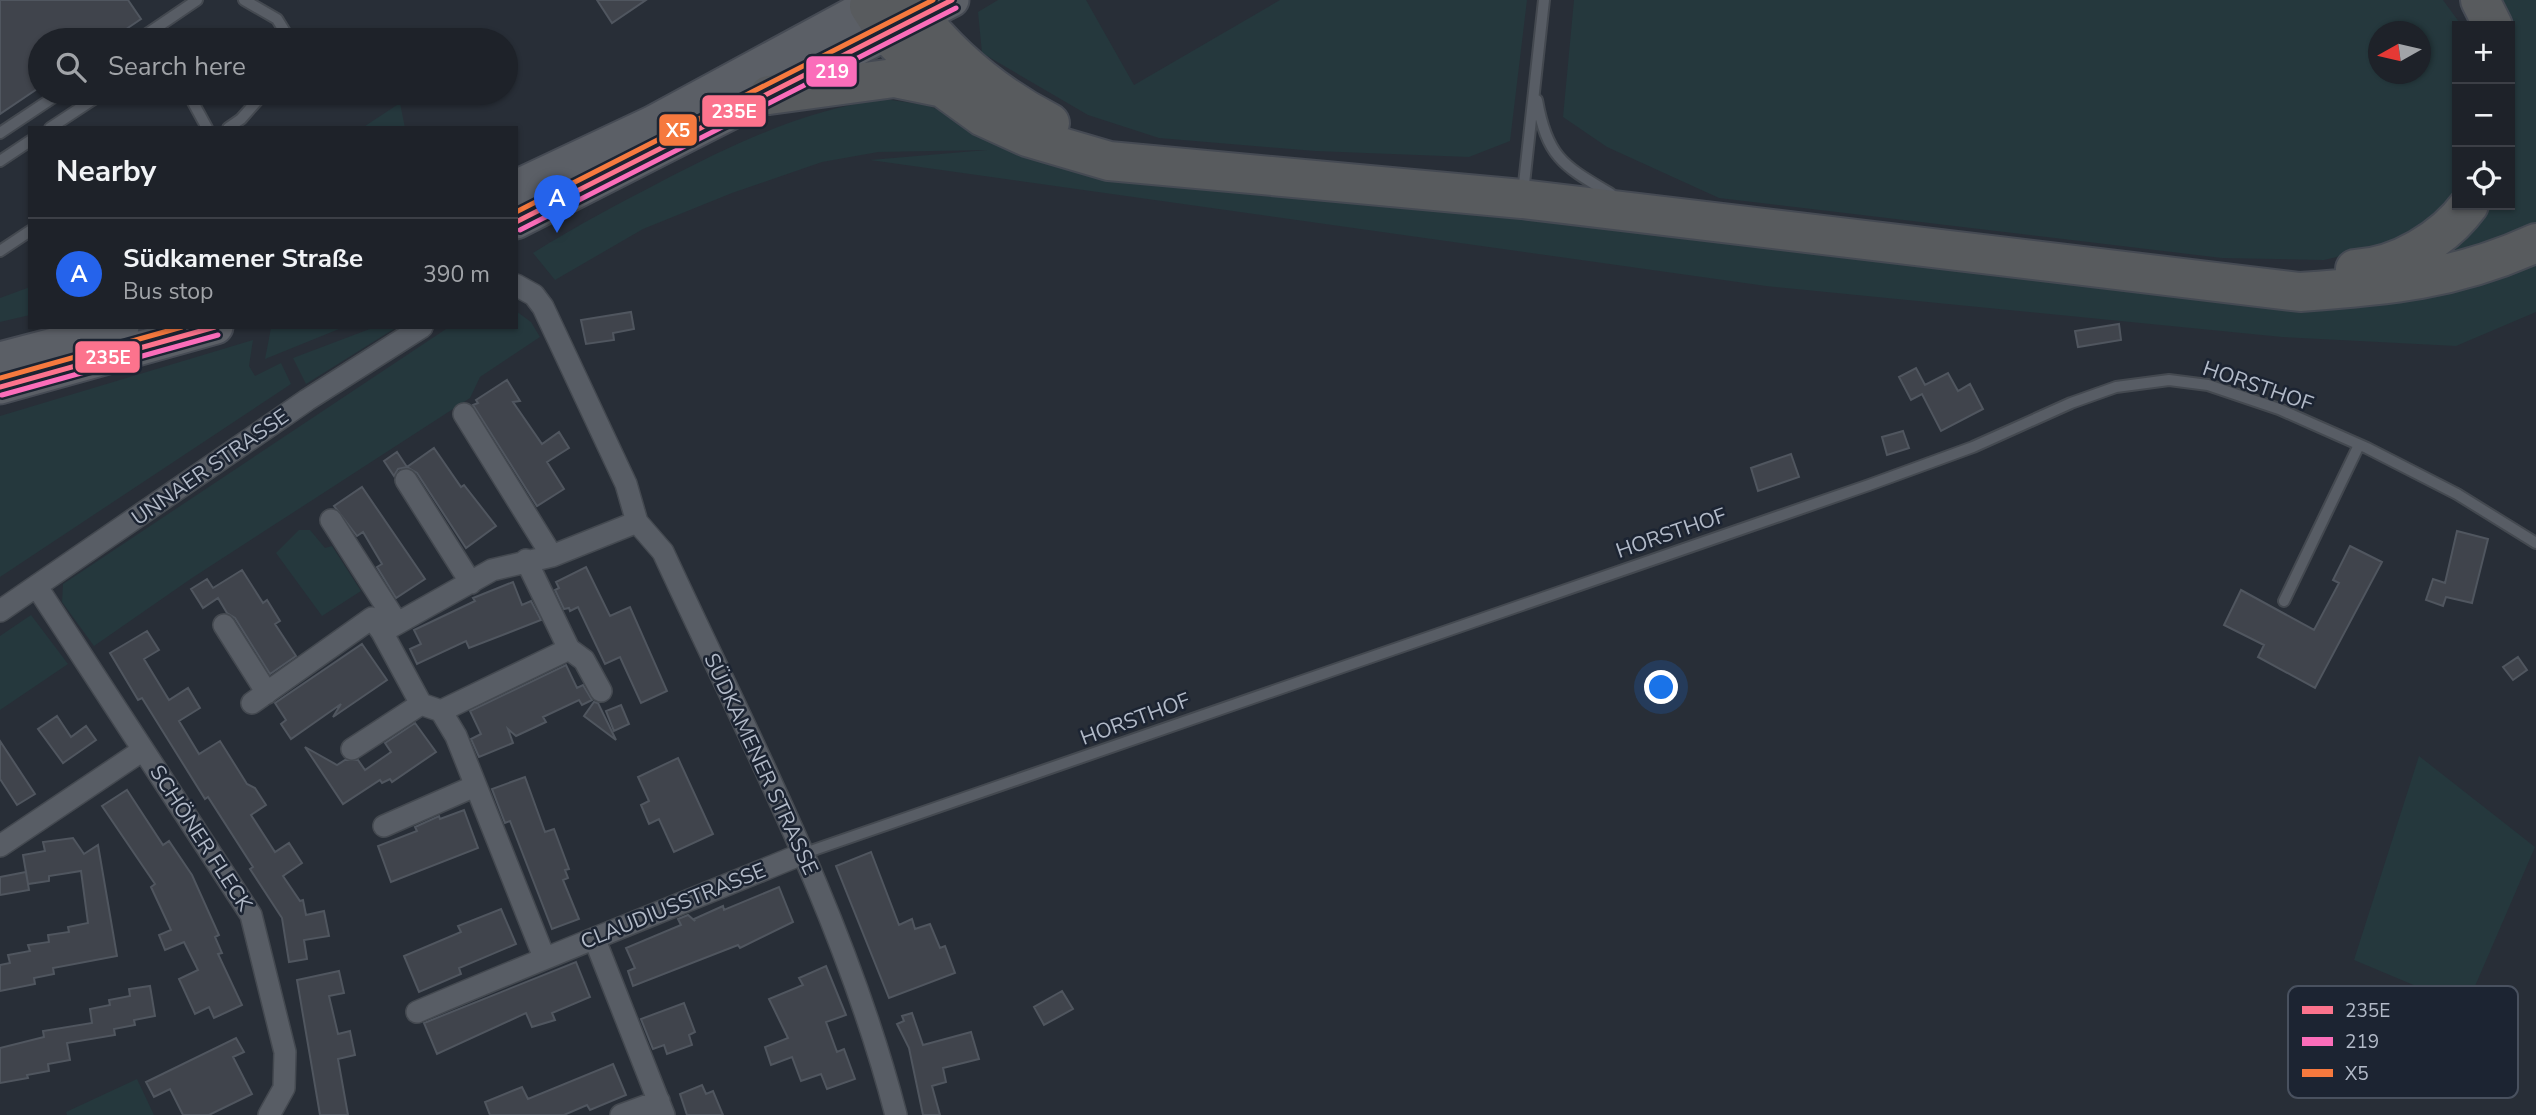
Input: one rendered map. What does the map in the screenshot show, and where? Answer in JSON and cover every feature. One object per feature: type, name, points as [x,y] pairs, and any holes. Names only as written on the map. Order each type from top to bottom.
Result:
[{"type":"highway","points":[[2480,0],[2490,21]]},
{"type":"highway","points":[[926,6],[969,72],[1020,108],[1077,137],[1120,147],[1523,190],[2300,292],[2396,285],[2491,263],[2536,243]]},
{"type":"highway","points":[[875,10],[943,88],[983,117],[1027,137],[1109,161],[1611,194],[1753,216],[2267,273],[2361,269],[2400,259],[2436,238],[2464,210]]},
{"type":"highway","points":[[769,94],[894,78],[943,88]]},
{"type":"main road","points":[[518,186],[652,123],[875,10],[926,6]]},
{"type":"main road","points":[[518,221],[769,94],[875,10]]},
{"type":"main road","points":[[0,359],[114,329]]},
{"type":"main road","points":[[0,387],[209,329]]},
{"type":"street","name":"SÜDKAMENER STRASSE","points":[[518,286],[534,295],[542,307],[625,484],[637,522],[663,552],[802,854],[851,967],[896,1115]]},
{"type":"street","name":"UNNAER STRASSE","points":[[0,611],[307,400],[419,329]]},
{"type":"street","points":[[464,414],[552,556]]},
{"type":"street","points":[[406,480],[471,583]]},
{"type":"street","points":[[331,520],[389,628],[421,704],[441,711],[456,737],[544,957]]},
{"type":"street","points":[[389,628],[492,570],[552,556],[637,522]]},
{"type":"street","points":[[526,560],[569,649],[584,660],[601,691]]},
{"type":"street","name":"SCHÖNER FLECK","points":[[37,587],[241,895],[259,937],[285,1062],[284,1088],[269,1115]]},
{"type":"street","points":[[224,625],[259,698],[372,618],[389,628]]},
{"type":"street","points":[[441,711],[569,649]]},
{"type":"street","points":[[352,749],[421,704]]},
{"type":"street","points":[[0,846],[144,750]]},
{"type":"street","points":[[384,827],[475,786]]},
{"type":"street","name":"CLAUDIUSSTRASSE","points":[[417,1012],[544,957],[595,940],[802,854]]},
{"type":"street","points":[[595,940],[662,1108],[621,1115]]},
{"type":"lane","points":[[156,28],[197,0]]},
{"type":"lane","points":[[244,0],[277,19],[283,28]]},
{"type":"lane","points":[[1523,190],[1544,0]]},
{"type":"lane","points":[[1535,89],[1547,142],[1561,161],[1611,194]]},
{"type":"lane","points":[[0,133],[42,105]]},
{"type":"lane","points":[[53,126],[85,105]]},
{"type":"lane","points":[[195,105],[206,126]]},
{"type":"lane","points":[[232,126],[242,120],[254,105]]},
{"type":"lane","points":[[0,161],[28,142]]},
{"type":"lane","points":[[0,251],[28,232]]},
{"type":"lane","name":"HORSTHOF","points":[[802,854],[1882,480],[1973,447],[2071,402],[2116,387],[2169,380],[2208,385],[2280,410],[2359,445],[2456,495],[2536,543]]},
{"type":"lane","points":[[2284,601],[2359,445]]},
{"type":"green space","points":[[998,0],[1086,0],[1134,85],[1280,0],[1527,0],[1510,141],[1469,157],[1315,151],[1159,138],[1088,115],[982,53],[978,12]]},
{"type":"green space","points":[[1574,0],[2443,0],[2458,21],[2452,21],[2452,196],[2448,205],[2396,243],[2324,260],[2222,258],[1719,198],[1607,147],[1563,117]]},
{"type":"green space","points":[[2485,0],[2536,0],[2536,228],[2432,266],[2478,210],[2515,210],[2515,21],[2505,21]]},
{"type":"green space","points":[[884,99],[926,105],[980,126],[1005,149],[1032,157],[2293,302],[2536,254],[2536,312],[2456,346],[2282,337],[1766,286],[870,160],[987,150],[878,152],[822,162],[732,193],[643,229],[555,280],[533,253],[631,197],[744,141],[826,111]]},
{"type":"green space","points":[[397,105],[400,105],[405,126],[365,126]]},
{"type":"green space","points":[[28,288],[28,315],[0,322],[0,298]]},
{"type":"green space","points":[[518,312],[531,322],[540,337],[480,377],[470,398],[192,578],[94,646],[62,602],[63,584],[446,329],[518,329]]},
{"type":"green space","points":[[271,329],[339,329],[265,359]]},
{"type":"green space","points":[[370,329],[394,329],[306,384],[293,358]]},
{"type":"green space","points":[[253,340],[249,366],[255,376],[281,363],[291,384],[0,577],[0,416]]},
{"type":"green space","points":[[299,530],[310,530],[325,548],[332,546],[361,591],[322,616],[276,553]]},
{"type":"green space","points":[[31,615],[68,664],[0,710],[0,636]]},
{"type":"green space","points":[[2419,756],[2535,847],[2475,986],[2416,986],[2354,960]]},
{"type":"green space","points":[[137,1079],[154,1115],[67,1115],[66,1112]]},
{"type":"building","points":[[0,0],[128,0],[141,19],[128,28],[28,28],[28,95],[0,114]]},
{"type":"building","points":[[597,0],[646,0],[612,23]]},
{"type":"building","points":[[631,312],[634,329],[613,333],[614,340],[586,344],[581,320]]},
{"type":"building","points":[[2119,324],[2121,340],[2078,347],[2075,331]]},
{"type":"building","points":[[1916,368],[1925,385],[1948,373],[1958,391],[1970,384],[1983,409],[1941,431],[1922,394],[1911,400],[1899,377]]},
{"type":"building","points":[[507,380],[520,401],[513,402],[542,444],[559,432],[569,448],[547,462],[564,489],[537,506],[473,405],[478,403],[476,400]]},
{"type":"building","points":[[1903,431],[1909,448],[1887,455],[1882,437]]},
{"type":"building","points":[[434,448],[461,487],[464,485],[496,526],[466,548],[417,473],[407,467]]},
{"type":"building","points":[[397,452],[407,467],[398,469],[394,476],[384,461]]},
{"type":"building","points":[[1791,454],[1799,477],[1758,491],[1751,468]]},
{"type":"building","points":[[362,487],[425,579],[396,598],[377,567],[382,564],[363,532],[357,536],[334,506]]},
{"type":"building","points":[[2457,531],[2488,539],[2472,603],[2446,597],[2443,606],[2426,600],[2433,579],[2445,583]]},
{"type":"building","points":[[2350,546],[2382,562],[2315,688],[2258,657],[2264,645],[2224,625],[2241,590],[2314,630],[2339,583],[2333,580]]},
{"type":"building","points":[[586,567],[610,616],[630,607],[667,691],[641,703],[620,657],[605,664],[578,607],[570,611],[569,608],[564,609],[555,590],[559,588],[556,582]]},
{"type":"building","points":[[242,570],[263,603],[267,600],[280,621],[275,624],[296,656],[270,674],[235,618],[227,613],[218,598],[203,608],[191,589],[207,579],[213,588]]},
{"type":"building","points":[[513,582],[522,605],[531,601],[541,620],[469,648],[466,641],[417,664],[410,649],[421,644],[414,630],[475,601],[473,598]]},
{"type":"building","points":[[147,631],[159,650],[144,659],[169,700],[188,688],[200,708],[179,721],[199,754],[220,741],[247,784],[255,788],[266,805],[251,815],[275,852],[289,843],[302,863],[283,876],[300,901],[303,900],[306,915],[324,911],[329,936],[304,940],[307,959],[289,962],[282,918],[250,869],[253,867],[208,797],[205,799],[142,698],[138,700],[110,653]]},
{"type":"building","points":[[362,644],[387,680],[333,717],[341,704],[291,739],[281,724],[286,720],[275,703]]},
{"type":"building","points":[[2518,657],[2527,670],[2513,680],[2503,667]]},
{"type":"building","points":[[566,665],[577,688],[583,685],[592,700],[582,705],[579,700],[543,717],[546,722],[516,736],[508,729],[513,743],[479,757],[471,739],[481,734],[470,711]]},
{"type":"building","points":[[594,702],[598,703],[616,740],[584,716]]},
{"type":"building","points":[[621,705],[629,724],[614,731],[606,711]]},
{"type":"building","points":[[57,716],[71,737],[86,726],[96,740],[63,763],[38,729]]},
{"type":"building","points":[[415,723],[436,752],[392,782],[390,779],[382,783],[380,780],[343,804],[305,747],[337,765],[345,760],[358,760],[365,770],[391,752],[385,743]]},
{"type":"building","points":[[0,741],[35,794],[17,805],[0,779]]},
{"type":"building","points":[[678,758],[713,834],[674,852],[659,819],[649,824],[641,805],[649,801],[638,777]]},
{"type":"building","points":[[525,777],[545,832],[554,829],[569,869],[565,870],[568,878],[563,880],[579,919],[552,929],[510,821],[505,823],[492,789]]},
{"type":"building","points":[[127,790],[163,845],[169,841],[192,875],[219,935],[215,937],[222,953],[218,954],[242,1005],[214,1018],[209,1007],[195,1014],[179,979],[198,970],[184,942],[165,950],[159,935],[171,930],[151,887],[155,884],[102,806]]},
{"type":"building","points":[[464,810],[478,848],[391,882],[378,846],[417,831],[415,827],[439,816],[440,819]]},
{"type":"building","points":[[73,838],[84,854],[98,845],[117,956],[53,968],[54,974],[34,978],[35,984],[0,991],[0,965],[10,963],[8,955],[30,951],[28,945],[49,942],[48,935],[69,932],[68,927],[88,923],[81,871],[49,876],[49,881],[28,884],[23,855],[45,851],[43,842]]},
{"type":"building","points":[[871,852],[899,925],[912,919],[915,929],[930,924],[940,948],[945,946],[955,973],[889,998],[836,866]]},
{"type":"building","points":[[26,872],[29,890],[0,895],[0,877]]},
{"type":"building","points":[[779,887],[793,922],[740,948],[738,945],[633,986],[628,971],[635,968],[626,948],[681,925],[678,919],[688,915],[695,921],[694,919],[723,906],[724,910]]},
{"type":"building","points":[[501,909],[516,944],[459,968],[461,974],[419,992],[404,956],[461,932],[458,926]]},
{"type":"building","points":[[576,962],[590,997],[552,1013],[555,1020],[532,1027],[526,1013],[437,1054],[424,1023]]},
{"type":"building","points":[[826,966],[846,1015],[826,1022],[837,1052],[844,1049],[855,1079],[827,1089],[821,1074],[801,1081],[792,1057],[771,1065],[765,1047],[788,1038],[769,999],[803,985],[799,978]]},
{"type":"building","points":[[339,971],[344,993],[329,996],[338,1034],[350,1031],[355,1055],[338,1059],[348,1115],[320,1115],[297,980]]},
{"type":"building","points":[[150,986],[155,1016],[134,1020],[135,1025],[114,1029],[115,1035],[67,1043],[70,1060],[48,1064],[49,1071],[27,1075],[28,1078],[0,1083],[0,1048],[44,1037],[43,1031],[92,1023],[90,1009],[110,1005],[109,1000],[130,996],[129,989]]},
{"type":"building","points":[[1062,991],[1073,1009],[1044,1025],[1034,1007]]},
{"type":"building","points":[[684,1003],[695,1032],[689,1035],[692,1045],[667,1054],[664,1045],[653,1049],[641,1019]]},
{"type":"building","points":[[912,1013],[923,1045],[971,1032],[979,1059],[943,1068],[946,1082],[932,1086],[940,1115],[923,1115],[909,1048],[897,1024],[904,1021],[902,1016]]},
{"type":"building","points":[[236,1038],[244,1052],[233,1057],[252,1094],[209,1115],[183,1115],[170,1089],[154,1097],[146,1082]]},
{"type":"building","points":[[613,1064],[626,1095],[590,1110],[587,1105],[564,1115],[490,1115],[485,1102],[522,1087],[528,1099]]},
{"type":"building","points":[[702,1085],[706,1094],[713,1091],[723,1115],[687,1115],[680,1094]]},
{"type":"transit line","name":"X5","points":[[518,211],[933,0]]},
{"type":"transit line","name":"235E","points":[[518,221],[952,0]]},
{"type":"transit line","name":"219","points":[[520,230],[956,8]]},
{"type":"transit line","name":"X5","points":[[0,378],[175,329]]},
{"type":"transit line","name":"235E","points":[[0,387],[208,329]]},
{"type":"transit line","name":"219","points":[[2,395],[218,335]]},
{"type":"place","name":"Südkamener Straße","points":[[557,233]]}]
